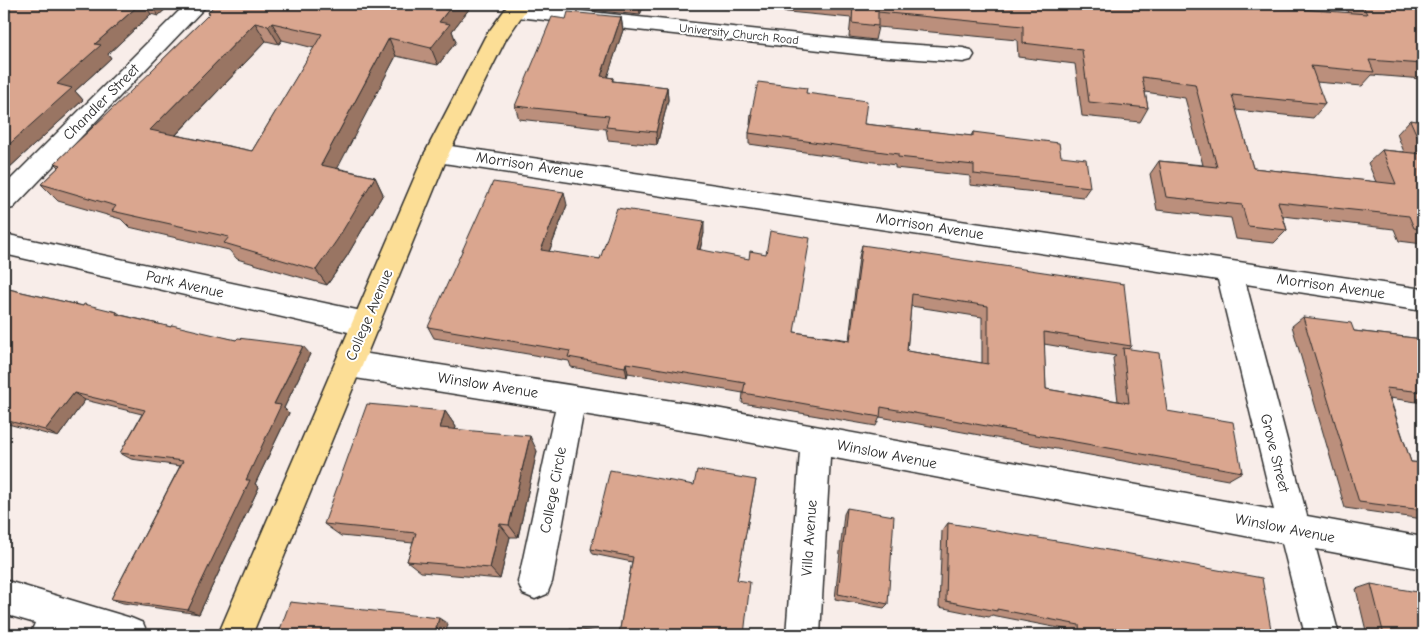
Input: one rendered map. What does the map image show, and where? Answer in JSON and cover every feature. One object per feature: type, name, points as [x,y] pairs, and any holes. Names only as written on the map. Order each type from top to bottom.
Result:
[{"type":"main road","name":"College Avenue","points":[[235,635],[437,152],[481,63],[496,37],[517,8]]},
{"type":"street","name":"Chandler Street","points":[[4,201],[198,4]]},
{"type":"street","name":"University Church Road","points":[[517,8],[875,49],[963,55]]},
{"type":"street","name":"Morrison Avenue","points":[[437,152],[1423,300]]},
{"type":"street","name":"Park Avenue","points":[[4,244],[366,324]]},
{"type":"street","name":"Grove Street","points":[[1229,271],[1322,635]]},
{"type":"street","name":"Winslow Avenue","points":[[349,364],[706,420],[1423,553]]},
{"type":"street","name":"College Circle","points":[[535,582],[565,426],[573,398]]},
{"type":"street","name":"Villa Avenue","points":[[803,635],[816,440]]},
{"type":"street","points":[[4,597],[54,625],[131,635]]},
{"type":"building","points":[[4,4],[140,4],[95,44],[101,45],[57,84],[72,88],[4,149]]},
{"type":"building","points":[[216,4],[453,4],[439,22],[450,24],[431,48],[389,38],[321,165],[375,177],[337,240],[316,270],[224,243],[229,237],[112,211],[116,206],[41,184],[61,165],[55,163],[152,71],[210,13],[208,12]],"holes":[[[255,23],[268,26],[272,23],[322,34],[252,151],[150,130]]]},
{"type":"building","points":[[853,4],[1233,4],[1367,14],[1362,4],[1423,4],[1423,64],[1369,60],[1374,72],[1311,66],[1325,104],[1232,95],[1253,168],[1396,184],[1382,150],[1423,154],[1423,229],[1414,228],[1409,216],[1278,202],[1287,230],[1248,226],[1242,205],[1166,197],[1159,161],[1217,167],[1195,84],[1142,77],[1148,108],[1089,102],[1082,50],[1023,43],[1023,26],[878,12],[878,26],[852,23]]},
{"type":"building","points":[[568,12],[621,17],[601,76],[613,78],[612,81],[667,87],[656,132],[606,127],[609,116],[515,106],[552,17],[566,19]]},
{"type":"building","points":[[758,82],[807,88],[806,93],[867,101],[864,124],[973,136],[973,132],[1059,143],[1061,156],[1086,159],[1090,187],[974,174],[974,165],[898,157],[898,154],[749,133]]},
{"type":"building","points":[[1410,120],[1423,122],[1423,149]]},
{"type":"building","points":[[493,182],[564,192],[541,250],[600,259],[617,208],[704,221],[697,249],[749,259],[750,251],[766,254],[770,231],[810,238],[794,332],[850,341],[862,245],[1124,284],[1131,346],[1044,332],[1046,389],[1129,403],[1123,348],[1159,353],[1167,411],[1233,422],[1242,472],[881,407],[880,417],[743,393],[745,383],[626,363],[625,367],[568,357],[570,351],[428,327]],"holes":[[[912,294],[988,306],[988,364],[907,351]]]},
{"type":"building","points":[[4,288],[83,306],[84,304],[117,312],[116,314],[236,340],[238,338],[303,346],[274,404],[281,405],[246,480],[250,480],[188,610],[111,599],[183,461],[120,453],[145,410],[74,393],[45,430],[4,420]]},
{"type":"building","points":[[1303,317],[1351,323],[1354,331],[1423,339],[1423,392],[1386,388],[1411,462],[1423,463],[1423,510],[1359,502]]},
{"type":"building","points":[[367,404],[445,411],[440,428],[530,436],[509,525],[500,524],[490,568],[407,561],[416,533],[324,524]]},
{"type":"building","points":[[610,470],[694,485],[697,470],[756,480],[737,580],[750,582],[744,635],[569,635],[570,629],[619,634],[633,557],[591,549]]},
{"type":"building","points":[[847,508],[894,516],[888,604],[838,594]]},
{"type":"building","points":[[948,523],[1262,578],[1272,635],[1080,635],[1079,625],[946,601]]},
{"type":"building","points":[[1371,584],[1423,593],[1423,635],[1384,635]]},
{"type":"building","points":[[290,602],[439,618],[434,635],[278,635]]}]
